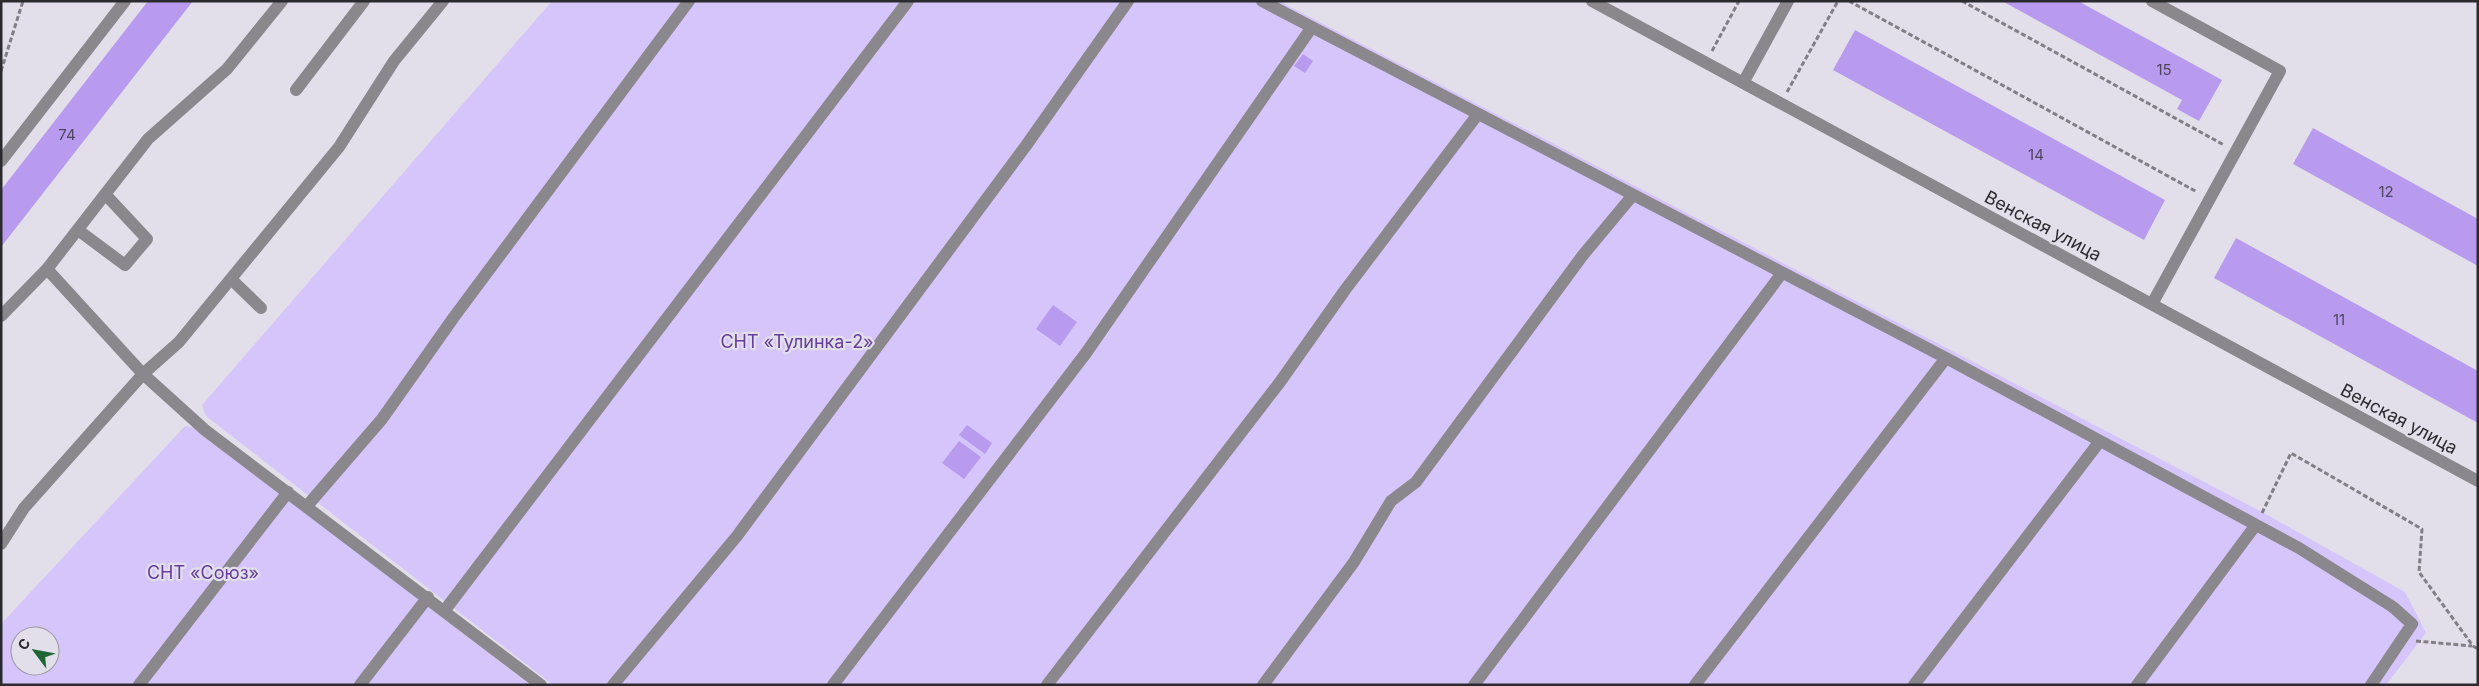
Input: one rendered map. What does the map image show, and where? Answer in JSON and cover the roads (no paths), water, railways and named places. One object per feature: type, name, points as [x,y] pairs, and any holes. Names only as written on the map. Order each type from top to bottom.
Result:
[{"type":"street","points":[[1,162],[125,1]]},
{"type":"street","points":[[1,316],[47,270],[148,139],[227,69],[282,1]]},
{"type":"street","points":[[296,90],[364,1]]},
{"type":"street","points":[[1,544],[24,508],[143,374],[179,342],[339,147],[394,61],[443,1]]},
{"type":"street","points":[[307,506],[382,419],[460,309],[689,1]]},
{"type":"street","points":[[445,610],[908,1]]},
{"type":"street","points":[[613,685],[737,536],[1025,146],[1128,1]]},
{"type":"street","points":[[1262,1],[1946,358],[2299,548],[2393,607],[2412,624],[2371,685]]},
{"type":"street","name":"Венская улица","points":[[1592,1],[2478,481]]},
{"type":"street","points":[[1743,83],[1788,1]]},
{"type":"street","points":[[2152,1],[2280,71],[2152,304]]},
{"type":"street","points":[[833,685],[1086,353],[1312,27]]},
{"type":"street","points":[[1047,685],[1269,397],[1345,290],[1478,114]]},
{"type":"street","points":[[78,230],[125,265],[147,238],[106,194]]},
{"type":"street","points":[[1263,685],[1354,562],[1391,501],[1416,482],[1583,255],[1632,195]]},
{"type":"street","points":[[47,270],[143,374],[205,430],[428,597],[541,685]]},
{"type":"street","points":[[1474,685],[1782,273]]},
{"type":"street","points":[[231,279],[261,308]]},
{"type":"street","points":[[1695,685],[1946,358]]},
{"type":"street","points":[[1914,685],[2100,442]]},
{"type":"street","points":[[139,685],[288,492]]},
{"type":"street","points":[[2136,685],[2255,526]]},
{"type":"street","points":[[360,685],[428,597]]},
{"type":"park label","name":"СНТ «Тулинка-2»","points":[[797,342]]},
{"type":"park label","name":"СНТ «Союз»","points":[[203,573]]}]
